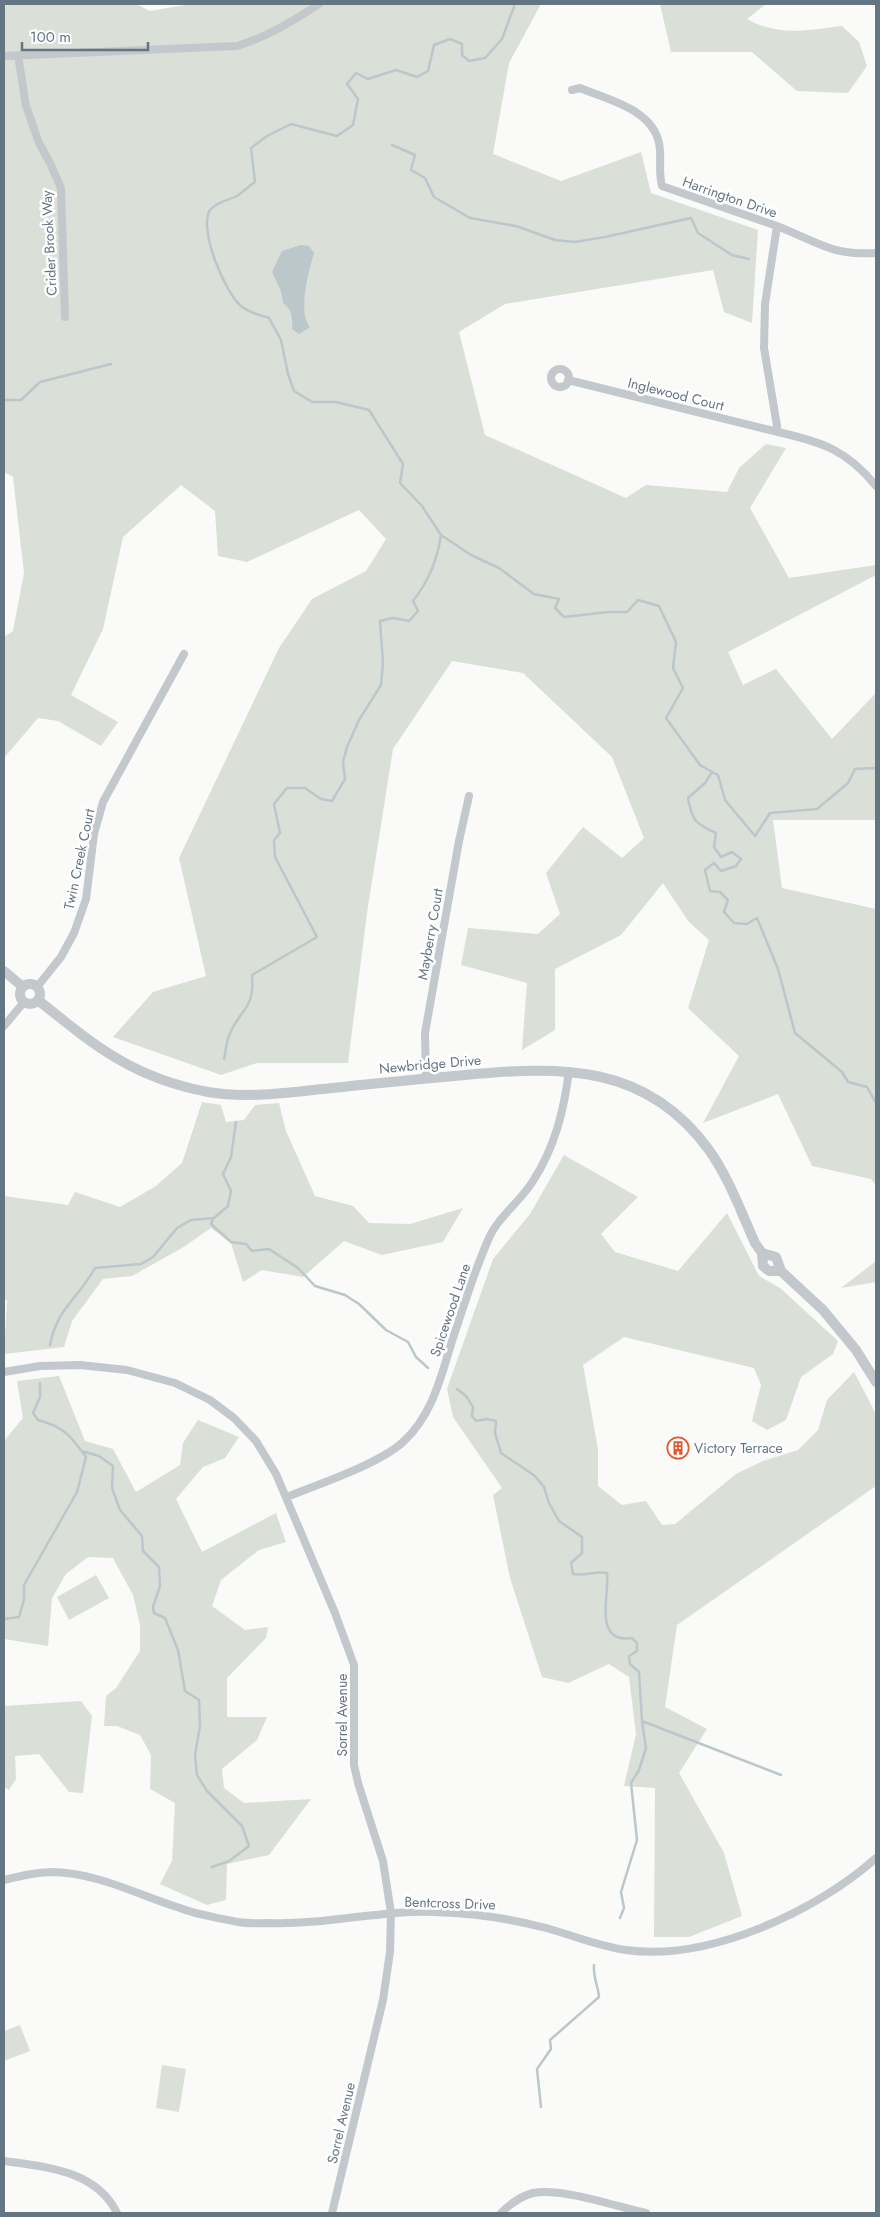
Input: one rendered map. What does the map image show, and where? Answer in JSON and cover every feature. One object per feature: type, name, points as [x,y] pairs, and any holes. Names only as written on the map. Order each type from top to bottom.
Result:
[{"type":"street","points":[[4,56],[237,46],[258,39],[297,19],[319,4]]},
{"type":"street","name":"Crider Brook Way","points":[[18,55],[26,106],[39,143],[50,162],[60,188],[65,317]]},
{"type":"street","name":"Harrington Drive","points":[[572,90],[580,88],[630,109],[648,120],[659,143],[662,186],[777,226],[820,247],[854,254],[876,253]]},
{"type":"street","points":[[777,226],[765,304],[764,348],[778,432]]},
{"type":"street","name":"Inglewood Court","points":[[568,380],[778,432],[833,448],[850,458],[876,486]]},
{"type":"street","name":"Twin Creek Court","points":[[37,987],[61,957],[74,933],[86,899],[94,834],[103,802],[184,654]]},
{"type":"street","name":"Mayberry Court","points":[[426,1078],[425,1033],[459,840],[470,796]]},
{"type":"street","points":[[4,971],[23,987]]},
{"type":"street","points":[[31,984],[37,987],[40,992],[38,1000],[31,1004],[24,1002],[20,995],[23,987],[31,984]]},
{"type":"street","name":"Newbridge Drive","points":[[38,1000],[92,1044],[120,1062],[161,1080],[208,1092],[262,1095],[523,1070],[569,1071],[602,1076],[633,1087],[665,1106],[693,1131],[723,1173],[755,1243],[762,1253],[765,1268],[769,1271],[781,1271],[823,1310],[856,1350],[876,1382]]},
{"type":"street","points":[[4,1026],[24,1002]]},
{"type":"street","name":"Spicewood Lane","points":[[287,1498],[385,1455],[403,1442],[420,1423],[434,1398],[472,1280],[490,1235],[533,1182],[552,1146],[565,1101],[569,1071]]},
{"type":"street","name":"Sorrel Avenue","points":[[4,1372],[40,1366],[80,1365],[127,1370],[175,1383],[210,1400],[234,1418],[256,1441],[276,1474],[354,1665],[354,1765],[358,1784],[383,1861],[391,1913],[390,1952],[383,2000],[332,2213]]},
{"type":"street","name":"Bentcross Drive","points":[[4,1880],[52,1872],[77,1874],[106,1881],[182,1909],[241,1922],[300,1924],[391,1913],[433,1912],[501,1917],[627,1951],[657,1952],[696,1949],[720,1943],[807,1907],[858,1874],[876,1858]]},
{"type":"street","points":[[4,2161],[52,2168],[76,2175],[101,2192],[117,2213]]},
{"type":"street","points":[[501,2213],[511,2203],[533,2193],[554,2192],[646,2213]]},
{"type":"shaded area","points":[[4,4],[136,4],[150,11],[191,4],[541,4],[509,63],[493,154],[561,181],[641,152],[651,193],[758,230],[752,323],[724,312],[713,270],[505,304],[459,332],[485,435],[626,498],[646,485],[727,492],[739,468],[766,444],[786,448],[750,508],[789,578],[876,565],[876,575],[728,652],[743,685],[776,669],[832,739],[876,693],[876,820],[773,820],[782,888],[876,909],[876,1185],[871,1179],[812,1166],[778,1094],[703,1123],[739,1056],[688,1008],[709,940],[688,921],[663,883],[621,935],[555,969],[555,1030],[522,1050],[527,983],[461,965],[468,928],[538,934],[560,914],[546,873],[583,827],[622,858],[644,838],[612,757],[523,673],[452,661],[393,749],[367,913],[348,1063],[257,1063],[221,1075],[113,1037],[153,992],[206,976],[179,858],[279,648],[312,599],[366,571],[386,539],[359,510],[247,562],[218,556],[215,511],[181,485],[123,537],[103,629],[71,695],[118,722],[101,746],[58,721],[38,718],[4,758],[4,637],[13,631],[24,573],[13,477],[4,472]]},
{"type":"shaded area","points":[[660,4],[766,4],[747,19],[770,28],[793,31],[842,26],[859,42],[867,66],[848,93],[797,91],[752,52],[671,52]]},
{"type":"shaded area","points":[[301,245],[309,246],[314,253],[304,302],[304,312],[310,327],[299,334],[292,329],[291,314],[283,303],[281,291],[272,272],[282,251]]},
{"type":"shaded area","points":[[202,1102],[221,1105],[226,1122],[244,1120],[255,1105],[279,1103],[286,1131],[315,1196],[353,1206],[369,1223],[410,1224],[463,1208],[443,1242],[382,1255],[344,1241],[303,1277],[262,1270],[243,1282],[231,1243],[211,1228],[182,1248],[132,1276],[103,1279],[72,1321],[64,1347],[4,1354],[7,1301],[4,1298],[4,1196],[68,1205],[75,1192],[120,1207],[156,1186],[182,1163]]},
{"type":"shaded area","points":[[564,1155],[638,1197],[601,1234],[615,1252],[678,1271],[727,1213],[759,1276],[780,1288],[838,1341],[833,1354],[801,1377],[786,1420],[767,1430],[752,1421],[761,1385],[754,1368],[624,1337],[583,1365],[598,1449],[598,1486],[622,1505],[646,1501],[662,1525],[675,1524],[736,1474],[763,1461],[798,1450],[818,1430],[827,1400],[854,1372],[876,1414],[876,1486],[677,1625],[665,1707],[707,1729],[679,1773],[724,1853],[742,1916],[689,1937],[654,1937],[655,1788],[624,1786],[636,1734],[629,1677],[609,1664],[568,1683],[542,1677],[510,1578],[493,1495],[502,1488],[453,1417],[447,1389],[493,1259],[530,1214]]},
{"type":"shaded area","points":[[876,1261],[876,1282],[841,1288]]},
{"type":"shaded area","points":[[59,1376],[85,1441],[113,1449],[136,1492],[180,1465],[183,1443],[198,1420],[239,1437],[225,1458],[203,1467],[176,1499],[202,1552],[276,1513],[286,1542],[259,1550],[221,1580],[212,1606],[245,1630],[268,1627],[266,1638],[227,1678],[227,1717],[267,1717],[257,1740],[222,1769],[224,1788],[244,1803],[311,1799],[269,1855],[227,1864],[226,1900],[207,1905],[160,1884],[172,1861],[175,1803],[150,1789],[151,1755],[140,1735],[117,1726],[104,1726],[106,1696],[116,1688],[140,1651],[140,1625],[133,1595],[113,1558],[88,1557],[66,1574],[52,1598],[48,1646],[4,1639],[4,1441],[23,1418],[17,1381]]},
{"type":"shaded area","points":[[96,1575],[109,1598],[69,1620],[57,1597]]},
{"type":"shaded area","points":[[81,1701],[92,1716],[83,1793],[69,1792],[39,1754],[15,1756],[16,1779],[9,1790],[4,1787],[4,1706]]},
{"type":"shaded area","points":[[20,2025],[30,2051],[4,2061],[4,2031]]},
{"type":"shaded area","points":[[162,2065],[186,2069],[179,2112],[156,2108]]},
{"type":"waterway","points":[[515,4],[502,39],[485,58],[469,61],[462,55],[462,44],[450,39],[434,45],[428,71],[417,77],[396,70],[368,79],[356,73],[347,84],[358,99],[353,125],[337,136],[291,124],[267,136],[251,148],[255,182],[237,196],[219,203],[210,210],[207,219],[210,245],[221,275],[235,299],[241,306],[251,312],[269,318],[281,340],[288,374],[294,391],[312,402],[336,402],[369,410],[403,464],[400,483],[422,506],[441,535],[471,555],[499,568],[534,594],[559,599],[555,608],[564,617],[608,612],[627,612],[638,600],[659,606],[676,642],[673,668],[683,688],[666,718],[700,765],[712,772],[705,783],[688,798],[691,812],[699,824],[716,833],[714,847],[721,857],[732,852],[741,859],[736,866],[721,871],[714,863],[705,870],[710,891],[720,892],[728,900],[724,912],[734,923],[747,924],[757,918],[778,969],[795,1033],[842,1072],[848,1082],[867,1087],[876,1103]]},
{"type":"waterway","points":[[392,145],[415,155],[411,170],[425,178],[434,197],[470,218],[516,226],[555,240],[575,242],[691,218],[698,233],[732,255],[749,259]]},
{"type":"waterway","points":[[4,400],[21,400],[40,382],[111,364]]},
{"type":"waterway","points":[[224,1059],[227,1041],[233,1027],[249,1003],[252,975],[317,937],[275,857],[274,840],[280,833],[274,804],[287,788],[305,788],[321,799],[332,801],[345,779],[343,762],[347,747],[359,720],[381,685],[383,663],[380,621],[393,618],[409,621],[418,611],[413,601],[432,570],[441,535]]},
{"type":"waterway","points":[[712,772],[718,775],[725,800],[755,836],[770,813],[817,809],[848,783],[855,769],[876,768]]},
{"type":"waterway","points":[[50,1345],[53,1332],[63,1313],[95,1268],[141,1264],[153,1257],[177,1228],[191,1220],[214,1218],[228,1206],[231,1191],[223,1174],[231,1157],[236,1122]]},
{"type":"waterway","points":[[213,1219],[211,1224],[231,1242],[246,1244],[252,1251],[269,1249],[298,1268],[315,1286],[345,1295],[359,1304],[386,1330],[408,1342],[416,1357],[428,1368]]},
{"type":"waterway","points":[[4,1619],[19,1617],[24,1600],[24,1585],[77,1492],[86,1457],[66,1433],[38,1420],[33,1413],[40,1397],[40,1383]]},
{"type":"waterway","points":[[457,1389],[466,1396],[473,1407],[472,1416],[476,1421],[487,1419],[496,1421],[495,1433],[501,1453],[535,1476],[544,1487],[549,1503],[559,1521],[582,1537],[582,1553],[571,1563],[573,1574],[607,1573],[607,1625],[612,1633],[620,1638],[632,1638],[637,1643],[637,1651],[629,1656],[630,1664],[639,1672],[642,1721],[646,1748],[639,1770],[631,1783],[637,1840],[621,1892],[624,1908],[620,1918]]},
{"type":"waterway","points":[[82,1451],[99,1456],[113,1466],[112,1488],[120,1510],[142,1536],[143,1551],[159,1567],[160,1586],[153,1607],[154,1613],[165,1618],[178,1650],[185,1691],[199,1700],[200,1726],[195,1755],[197,1775],[207,1791],[242,1826],[249,1846],[229,1861],[212,1867]]},
{"type":"waterway","points":[[642,1721],[781,1775]]},
{"type":"waterway","points":[[541,2107],[537,2069],[551,2049],[550,2040],[599,1997],[594,1965]]},
{"type":"place","name":"Victory Terrace","points":[[678,1448]]}]
